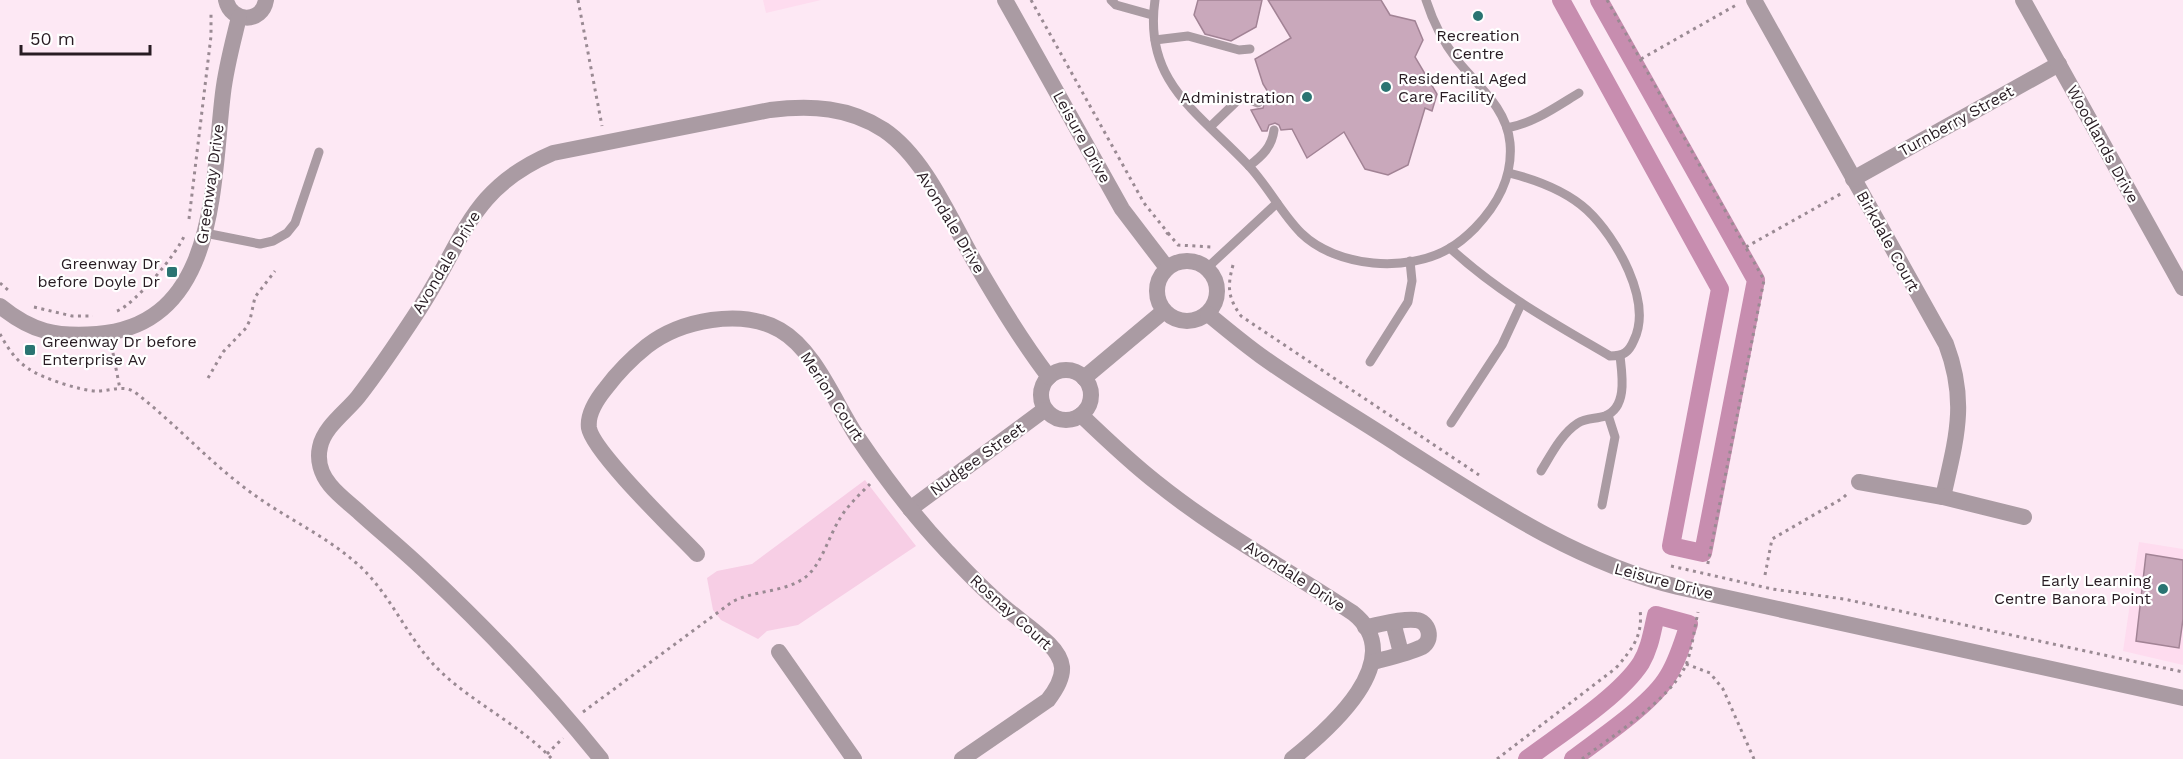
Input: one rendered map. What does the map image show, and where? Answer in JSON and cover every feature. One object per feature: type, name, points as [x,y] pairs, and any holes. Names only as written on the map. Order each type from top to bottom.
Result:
[{"type":"street","points":[[218,4],[239,17],[245,18],[257,15],[266,0]]},
{"type":"street","name":"Leisure Drive","points":[[1005,0],[1122,208],[1167,268]]},
{"type":"street","name":"Birkdale Court","points":[[1754,0],[1946,344],[1955,369],[1960,403],[1957,430],[1943,497]]},
{"type":"street","name":"Woodlands Drive","points":[[2023,0],[2183,288]]},
{"type":"street","name":"Greenway Drive","points":[[0,306],[24,323],[51,334],[109,333],[150,317],[179,291],[195,266],[205,233],[212,195],[223,89],[239,17]]},
{"type":"street","name":"Turnberry Street","points":[[1855,182],[2060,64]]},
{"type":"street","name":"Avondale Drive","points":[[601,759],[497,640],[424,569],[329,484],[319,466],[320,447],[327,431],[360,394],[420,309],[476,210],[511,175],[553,153],[770,110],[799,106],[828,108],[858,116],[885,131],[908,152],[922,171],[1011,324],[1049,377]]},
{"type":"street","points":[[1187,260],[1197,262],[1207,268],[1214,276],[1217,286],[1214,306],[1208,314],[1198,320],[1186,322],[1175,319],[1164,311],[1157,295],[1157,285],[1167,268],[1176,262],[1187,260]]},
{"type":"street","points":[[1084,378],[1164,311]]},
{"type":"street","name":"Leisure Drive","points":[[1208,314],[1261,356],[1517,520],[1572,550],[1612,567],[1678,587],[2183,698]]},
{"type":"street","name":"Merion Court","points":[[697,554],[601,453],[589,431],[589,421],[593,409],[610,382],[629,362],[649,345],[672,332],[700,323],[727,318],[756,321],[780,330],[802,348],[882,472],[910,508]]},
{"type":"street","points":[[1071,371],[1084,378],[1091,394],[1087,409],[1081,416],[1062,420],[1044,410],[1040,396],[1041,389],[1049,377],[1055,372],[1071,371]]},
{"type":"street","name":"Nudgee Street","points":[[910,508],[1044,410]]},
{"type":"street","name":"Avondale Drive","points":[[1081,416],[1122,455],[1157,483],[1191,508],[1353,613],[1365,627]]},
{"type":"street","points":[[1859,482],[1943,497],[2024,517]]},
{"type":"street","name":"Rosnay Court","points":[[910,508],[971,576],[1001,605],[1048,643],[1058,655],[1062,668],[1056,690],[1048,700],[962,759]]},
{"type":"street","points":[[1292,759],[1315,740],[1340,714],[1368,677],[1373,662],[1371,643],[1365,627],[1417,620],[1425,624],[1429,632],[1429,639],[1424,645],[1373,662]]},
{"type":"street","points":[[1393,622],[1401,653]]},
{"type":"street","points":[[779,652],[854,759]]},
{"type":"lane","points":[[1111,0],[1116,5],[1152,15]]},
{"type":"lane","points":[[1155,0],[1152,15],[1157,56],[1167,80],[1190,107],[1262,179],[1277,203],[1302,234],[1327,251],[1356,262],[1410,261],[1428,258],[1450,248],[1468,235],[1486,216],[1498,198],[1509,173],[1510,144],[1507,128],[1479,84],[1458,61],[1440,35],[1426,0]]},
{"type":"lane","points":[[1155,40],[1188,36],[1239,50],[1250,49]]},
{"type":"lane","points":[[1507,128],[1519,126],[1541,116],[1579,93]]},
{"type":"lane","points":[[1210,127],[1239,99],[1258,103]]},
{"type":"lane","points":[[1250,166],[1264,153],[1273,140],[1275,130]]},
{"type":"lane","points":[[205,233],[260,244],[273,241],[287,233],[295,223],[319,152]]},
{"type":"lane","points":[[1450,248],[1486,280],[1521,304],[1610,356],[1620,356],[1630,350],[1637,335],[1641,316],[1637,292],[1622,258],[1601,225],[1587,210],[1554,188],[1509,173]]},
{"type":"lane","points":[[1207,268],[1277,203]]},
{"type":"lane","points":[[1370,362],[1408,302],[1412,281],[1410,261]]},
{"type":"lane","points":[[1451,423],[1502,345],[1521,304]]},
{"type":"lane","points":[[1541,471],[1570,430],[1580,422],[1608,415],[1617,403],[1623,389],[1620,356]]},
{"type":"lane","points":[[1602,505],[1615,437],[1608,415]]},
{"type":"path","points":[[578,0],[605,142]]},
{"type":"path","points":[[1031,0],[1144,202],[1178,245],[1215,248]]},
{"type":"path","points":[[1607,0],[1764,282],[1707,568]]},
{"type":"path","points":[[1641,59],[1745,0]]},
{"type":"path","points":[[113,312],[122,309],[137,296],[183,240],[187,228],[211,36],[218,4]]},
{"type":"path","points":[[1746,247],[1855,182]]},
{"type":"path","points":[[1150,246],[1168,233]]},
{"type":"path","points":[[1233,266],[1229,288],[1231,302],[1241,316],[1488,480]]},
{"type":"path","points":[[208,378],[223,352],[246,328],[255,297],[275,271]]},
{"type":"path","points":[[0,283],[16,296]]},
{"type":"path","points":[[27,303],[48,312],[72,316],[95,316]]},
{"type":"path","points":[[0,334],[17,358],[29,369],[77,388],[96,391],[124,388],[134,391],[205,455],[254,495],[300,522],[356,562],[389,601],[414,642],[441,672],[552,759]]},
{"type":"path","points":[[113,353],[120,389]]},
{"type":"path","points":[[547,754],[566,736],[580,714],[732,602],[754,593],[784,587],[808,575],[845,510],[882,472]]},
{"type":"path","points":[[1765,575],[1772,539],[1843,498],[1859,482]]},
{"type":"path","points":[[1670,566],[1772,589],[1844,599],[2183,672]]},
{"type":"path","points":[[1497,759],[1616,668],[1631,650],[1641,626],[1640,609]]},
{"type":"path","points":[[1582,759],[1635,719],[1671,687],[1686,664],[1698,612]]},
{"type":"path","points":[[1686,664],[1710,672],[1723,689],[1754,759]]},
{"type":"shaded area","points":[[763,0],[821,0],[766,13]]},
{"type":"shaded area","points":[[865,480],[916,546],[798,625],[767,631],[758,639],[721,620],[713,610],[707,578],[717,571],[752,564]]},
{"type":"shaded area","name":"Early Learning Centre Banora Point","points":[[2139,542],[2183,549],[2183,665],[2123,651]]},
{"type":"building","points":[[1198,0],[1262,0],[1256,27],[1231,41],[1205,34],[1194,15]]},
{"type":"building","name":"Residential Aged Care Facility","points":[[1268,0],[1381,0],[1390,15],[1415,21],[1423,40],[1415,57],[1437,94],[1432,111],[1425,108],[1408,165],[1388,175],[1365,169],[1344,132],[1307,158],[1292,129],[1281,130],[1275,123],[1269,125],[1267,131],[1262,131],[1251,110],[1263,108],[1265,102],[1262,98],[1268,92],[1255,59],[1291,38]]},
{"type":"building","name":"Early Learning Centre Banora Point","points":[[2146,554],[2183,560],[2183,619],[2179,648],[2136,641]]},
{"type":"waterway","points":[[1561,0],[1720,289],[1671,546],[1703,553],[1756,280],[1599,0]]},
{"type":"waterway","points":[[1527,759],[1604,702],[1631,676],[1647,652],[1656,615],[1689,624],[1675,664],[1660,687],[1624,720],[1573,759]]},
{"type":"place","name":"Recreation Centre","points":[[1478,16]]},
{"type":"place","name":"Residential Aged Care Facility","points":[[1386,87]]},
{"type":"place","name":"Administration","points":[[1307,97]]},
{"type":"place","name":"Greenway Dr before Doyle Dr","points":[[172,272]]},
{"type":"place","name":"Greenway Dr before Enterprise Av","points":[[30,350]]},
{"type":"place","name":"Early Learning Centre Banora Point","points":[[2163,589]]}]
